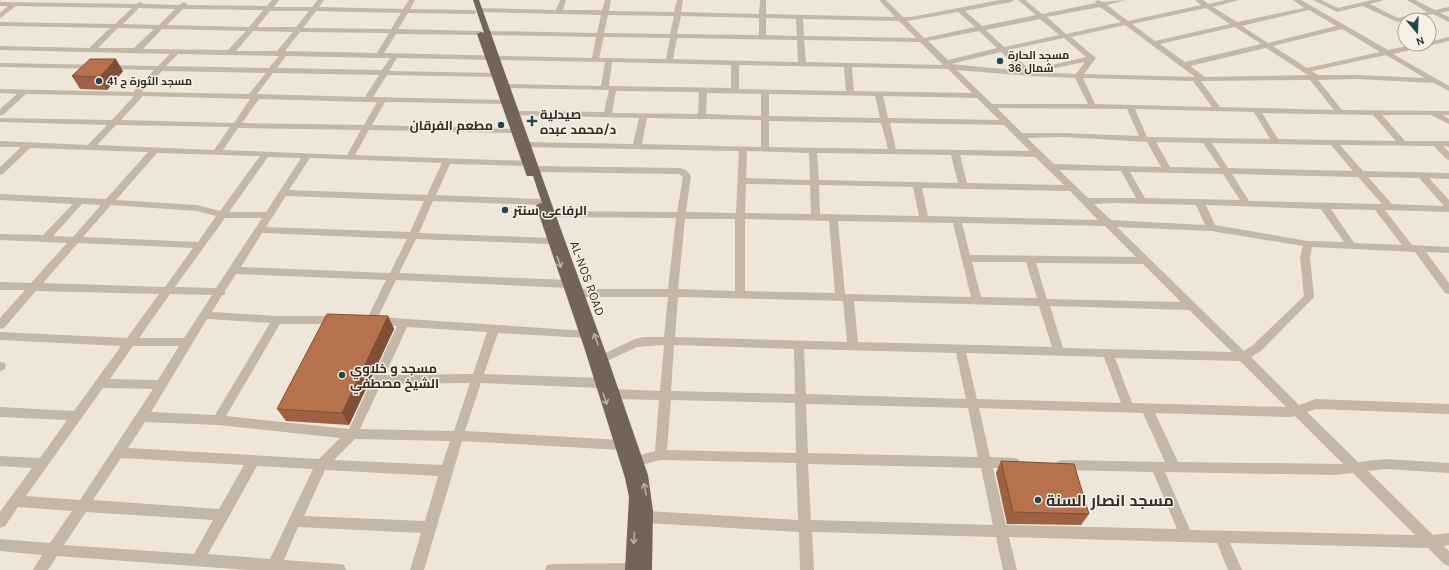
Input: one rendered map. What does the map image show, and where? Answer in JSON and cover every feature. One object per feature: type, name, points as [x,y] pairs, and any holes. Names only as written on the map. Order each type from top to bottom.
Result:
[{"type":"main road","name":"AL-NOS ROAD","points":[[470,0],[477,11]]},
{"type":"main road","name":"AL-NOS ROAD","points":[[476,0],[477,11],[484,33],[493,58],[506,86],[527,145],[539,202],[547,214],[552,241],[585,334],[635,497],[640,570]]},
{"type":"main road","name":"AL-NOS ROAD","points":[[493,58],[495,75],[514,131],[531,166],[547,214],[579,293],[615,394],[645,488],[647,517],[640,570]]},
{"type":"street","points":[[91,50],[145,0]]},
{"type":"street","points":[[137,50],[188,0]]},
{"type":"street","points":[[224,8],[231,0]]},
{"type":"street","points":[[230,53],[276,0]]},
{"type":"street","points":[[217,152],[297,29],[321,0]]},
{"type":"street","points":[[379,56],[412,0]]},
{"type":"street","points":[[559,11],[563,0]]},
{"type":"street","points":[[595,60],[608,0]]},
{"type":"street","points":[[669,61],[680,0]]},
{"type":"street","points":[[762,38],[763,0]]},
{"type":"street","points":[[882,0],[1449,560]]},
{"type":"street","points":[[0,4],[17,2],[96,2],[138,6],[405,12],[559,11],[901,19],[918,18],[1011,0]]},
{"type":"street","points":[[1021,0],[1092,58]]},
{"type":"street","points":[[0,24],[393,32],[600,34],[674,37],[923,40],[1042,17],[1098,2],[1123,0]]},
{"type":"street","points":[[1198,0],[1307,70],[1340,112]]},
{"type":"street","points":[[948,65],[1003,49],[1236,0]]},
{"type":"street","points":[[1296,0],[1435,81],[1448,87]]},
{"type":"street","points":[[1316,0],[1335,10],[1382,0]]},
{"type":"street","points":[[1410,0],[1434,12],[1449,9]]},
{"type":"street","points":[[0,16],[17,2]]},
{"type":"street","points":[[1098,2],[1184,65],[1199,79],[1218,109]]},
{"type":"street","points":[[1364,4],[1397,20]]},
{"type":"street","points":[[1155,43],[1311,8]]},
{"type":"street","points":[[960,10],[1029,73]]},
{"type":"street","points":[[1437,14],[1449,20]]},
{"type":"street","points":[[798,16],[802,64]]},
{"type":"street","points":[[1184,65],[1343,27]]},
{"type":"street","points":[[1437,42],[1449,39]]},
{"type":"street","points":[[1440,41],[1449,46]]},
{"type":"street","points":[[0,48],[848,65],[948,65],[1078,76],[1199,79],[1357,77],[1435,81]]},
{"type":"street","points":[[48,66],[68,49]]},
{"type":"street","points":[[1307,70],[1397,51]]},
{"type":"street","points":[[91,147],[115,122],[159,69],[176,52]]},
{"type":"street","points":[[367,100],[395,56]]},
{"type":"street","points":[[1029,73],[1092,58]]},
{"type":"street","points":[[1078,76],[1092,58]]},
{"type":"street","points":[[605,88],[609,60]]},
{"type":"street","points":[[735,91],[736,62]]},
{"type":"street","points":[[0,65],[495,75]]},
{"type":"street","points":[[848,65],[850,93]]},
{"type":"street","points":[[88,76],[96,67]]},
{"type":"street","points":[[1078,76],[1093,107]]},
{"type":"street","points":[[506,86],[980,96]]},
{"type":"street","points":[[608,115],[613,88]]},
{"type":"street","points":[[0,92],[74,89],[138,95],[504,102]]},
{"type":"street","points":[[702,117],[703,90]]},
{"type":"street","points":[[765,91],[765,149]]},
{"type":"street","points":[[0,112],[24,92]]},
{"type":"street","points":[[878,94],[893,152]]},
{"type":"street","points":[[350,157],[382,100]]},
{"type":"street","points":[[990,106],[1449,113]]},
{"type":"street","points":[[1130,108],[1147,139],[1167,170]]},
{"type":"street","points":[[1256,110],[1275,140]]},
{"type":"street","points":[[516,113],[1008,123]]},
{"type":"street","points":[[1376,113],[1403,144]]},
{"type":"street","points":[[1433,113],[1449,122]]},
{"type":"street","points":[[637,146],[643,116]]},
{"type":"street","points":[[0,120],[514,131]]},
{"type":"street","points":[[1020,136],[1070,135],[1147,139],[1449,144]]},
{"type":"street","points":[[1206,140],[1247,204]]},
{"type":"street","points":[[1333,142],[1390,208]]},
{"type":"street","points":[[0,144],[350,157],[683,172],[687,176],[681,216],[673,293],[670,341],[664,394],[661,455]]},
{"type":"street","points":[[1436,144],[1449,157]]},
{"type":"street","points":[[0,172],[28,145]]},
{"type":"street","points":[[527,145],[1038,154]]},
{"type":"street","points":[[740,295],[740,216],[743,148]]},
{"type":"street","points":[[0,325],[155,150]]},
{"type":"street","points":[[813,150],[816,217]]},
{"type":"street","points":[[956,153],[963,185]]},
{"type":"street","points":[[0,522],[101,383],[166,290],[223,215],[266,154]]},
{"type":"street","points":[[40,570],[142,417],[187,342],[221,292],[282,193],[307,156]]},
{"type":"street","points":[[447,161],[393,278],[367,321],[404,322],[585,334]]},
{"type":"street","points":[[1052,167],[1449,176]]},
{"type":"street","points":[[1124,168],[1142,201]]},
{"type":"street","points":[[1421,175],[1449,208]]},
{"type":"street","points":[[741,181],[1073,188]]},
{"type":"street","points":[[917,184],[924,220]]},
{"type":"street","points":[[282,193],[539,202]]},
{"type":"street","points":[[0,197],[164,204],[197,208],[223,215],[269,215]]},
{"type":"street","points":[[45,239],[81,200]]},
{"type":"street","points":[[1086,201],[1449,208]]},
{"type":"street","points":[[1200,203],[1211,228]]},
{"type":"street","points":[[1324,206],[1351,246]]},
{"type":"street","points":[[1378,207],[1449,290]]},
{"type":"street","points":[[547,214],[833,217],[1109,223],[1211,228],[1308,244],[1449,250]]},
{"type":"street","points":[[833,217],[844,297],[853,346]]},
{"type":"street","points":[[957,220],[977,301]]},
{"type":"street","points":[[260,230],[552,241]]},
{"type":"street","points":[[0,237],[200,245]]},
{"type":"street","points":[[603,359],[635,343],[644,341],[1243,357],[1257,348],[1308,297],[1305,257],[1308,244]]},
{"type":"street","points":[[966,258],[1146,261]]},
{"type":"street","points":[[1030,260],[1059,352]]},
{"type":"street","points":[[235,270],[393,278],[567,284]]},
{"type":"street","points":[[0,286],[221,292]]},
{"type":"street","points":[[579,293],[673,293],[1191,306]]},
{"type":"street","points":[[206,315],[277,320],[347,321]]},
{"type":"street","points":[[218,420],[277,320]]},
{"type":"street","points":[[273,568],[321,465],[352,434],[404,322]]},
{"type":"street","points":[[416,570],[457,436],[494,328]]},
{"type":"street","points":[[0,336],[130,342],[187,342]]},
{"type":"street","points":[[800,345],[802,458],[807,570]]},
{"type":"street","points":[[960,349],[1010,570]]},
{"type":"street","points":[[1108,353],[1128,407]]},
{"type":"street","points":[[378,380],[476,378],[600,383]]},
{"type":"street","points":[[101,383],[162,385]]},
{"type":"street","points":[[615,394],[664,394],[1291,412],[1298,411],[1311,404],[1449,410]]},
{"type":"street","points":[[1147,408],[1174,467]]},
{"type":"street","points":[[0,412],[76,416]]},
{"type":"street","points":[[142,417],[218,420],[352,434],[457,436],[620,445]]},
{"type":"street","points":[[118,453],[446,471]]},
{"type":"street","points":[[637,461],[661,455],[1025,464]]},
{"type":"street","points":[[0,461],[42,464]]},
{"type":"street","points":[[197,561],[253,461]]},
{"type":"street","points":[[1048,464],[1335,470],[1385,464],[1449,468]]},
{"type":"street","points":[[1157,467],[1186,535]]},
{"type":"street","points":[[16,501],[223,515]]},
{"type":"street","points":[[647,517],[805,526],[1431,542],[1449,539]]},
{"type":"street","points":[[294,521],[428,527]]},
{"type":"street","points":[[1221,536],[1235,570]]},
{"type":"street","points":[[0,545],[273,568],[338,570]]},
{"type":"street","points":[[552,570],[640,570]]},
{"type":"building","points":[[90,59],[116,59],[99,77],[72,76]]},
{"type":"building","name":"مسجد و خلاوي الشيخ مصطفي","points":[[327,314],[388,316],[342,413],[277,409]]},
{"type":"building","name":"مسجد انصار السنة","points":[[1001,461],[1074,464],[1089,514],[1013,512]]},
{"type":"place","name":"مسجد الحارة 36 شمال","points":[[1000,61]]},
{"type":"place","name":"مسجد الثورة ح 41","points":[[99,81]]},
{"type":"place","name":"صيدلية د/محمد عبده","points":[[532,121]]},
{"type":"place","name":"مطعم الفرقان","points":[[501,125]]},
{"type":"place","name":"الرفاعى سنتر","points":[[505,210]]},
{"type":"place","name":"مسجد و خلاوي الشيخ مصطفي","points":[[342,375]]},
{"type":"place","name":"مسجد انصار السنة","points":[[1038,500]]}]
